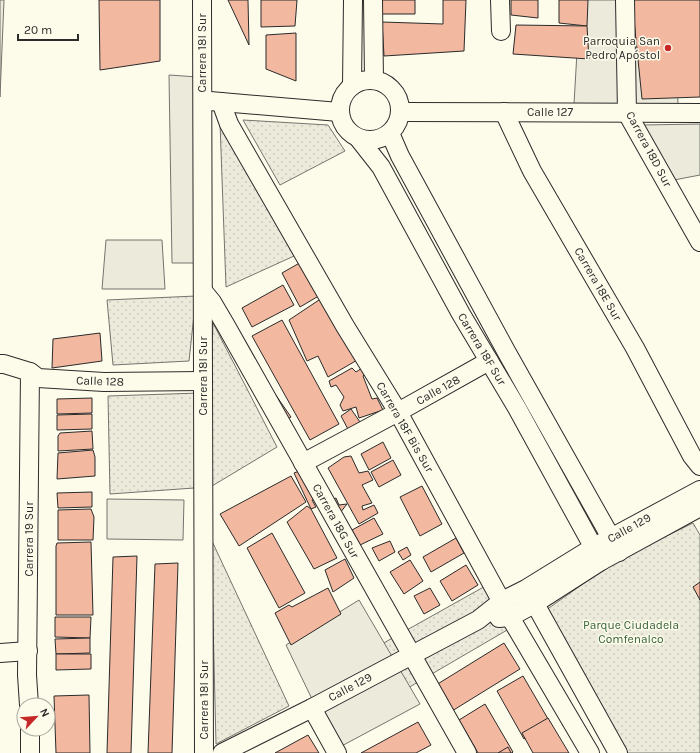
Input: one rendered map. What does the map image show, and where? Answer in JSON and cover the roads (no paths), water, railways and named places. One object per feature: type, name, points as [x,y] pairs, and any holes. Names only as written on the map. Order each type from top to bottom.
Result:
[{"type":"street","name":"Carrera 18I Sur","points":[[202,0],[204,753]]},
{"type":"street","points":[[352,86],[353,0]]},
{"type":"street","points":[[373,0],[374,80]]},
{"type":"street","points":[[500,0],[501,31]]},
{"type":"street","name":"Carrera 18D Sur","points":[[624,0],[624,58]]},
{"type":"street","name":"Carrera 18D Sur","points":[[624,0],[627,113],[700,242]]},
{"type":"street","points":[[366,80],[374,80],[383,83],[396,95],[400,112],[399,120],[390,133],[384,138],[368,141],[352,135],[346,129],[339,112],[345,94],[352,86],[366,80]]},
{"type":"street","points":[[202,100],[339,112]]},
{"type":"street","name":"Carrera 18F Bis Sur","points":[[221,102],[229,124],[345,326],[398,412],[506,609],[590,753]]},
{"type":"street","name":"Calle 127","points":[[400,112],[700,113]]},
{"type":"street","name":"Carrera 18E Sur","points":[[504,112],[532,171],[635,348],[696,461],[700,490]]},
{"type":"street","name":"Carrera 18F Sur","points":[[390,133],[400,156],[506,351],[616,544]]},
{"type":"street","name":"Carrera 18F Sur","points":[[359,138],[381,167],[461,314],[517,408],[598,554]]},
{"type":"street","name":"Carrera 18G Sur","points":[[203,291],[212,302],[467,753]]},
{"type":"street","name":"Calle 128","points":[[303,463],[489,361]]},
{"type":"street","name":"Calle 128","points":[[0,364],[30,372],[38,378],[104,382],[203,381]]},
{"type":"street","name":"Carrera 19 Sur","points":[[29,697],[30,372]]},
{"type":"street","name":"Calle 129","points":[[222,753],[312,708],[478,620],[506,609],[530,596],[616,544],[700,490]]},
{"type":"street","name":"Calle 129","points":[[616,544],[700,507]]},
{"type":"street","points":[[530,596],[618,753]]},
{"type":"street","points":[[0,653],[28,651]]},
{"type":"street","points":[[312,708],[337,753]]},
{"type":"street","points":[[30,737],[30,753]]},
{"type":"place","name":"Parroquia San Pedro Apóstol","points":[[668,48]]},
{"type":"park label","name":"Parque Ciudadela Comfenalco","points":[[631,632]]}]
